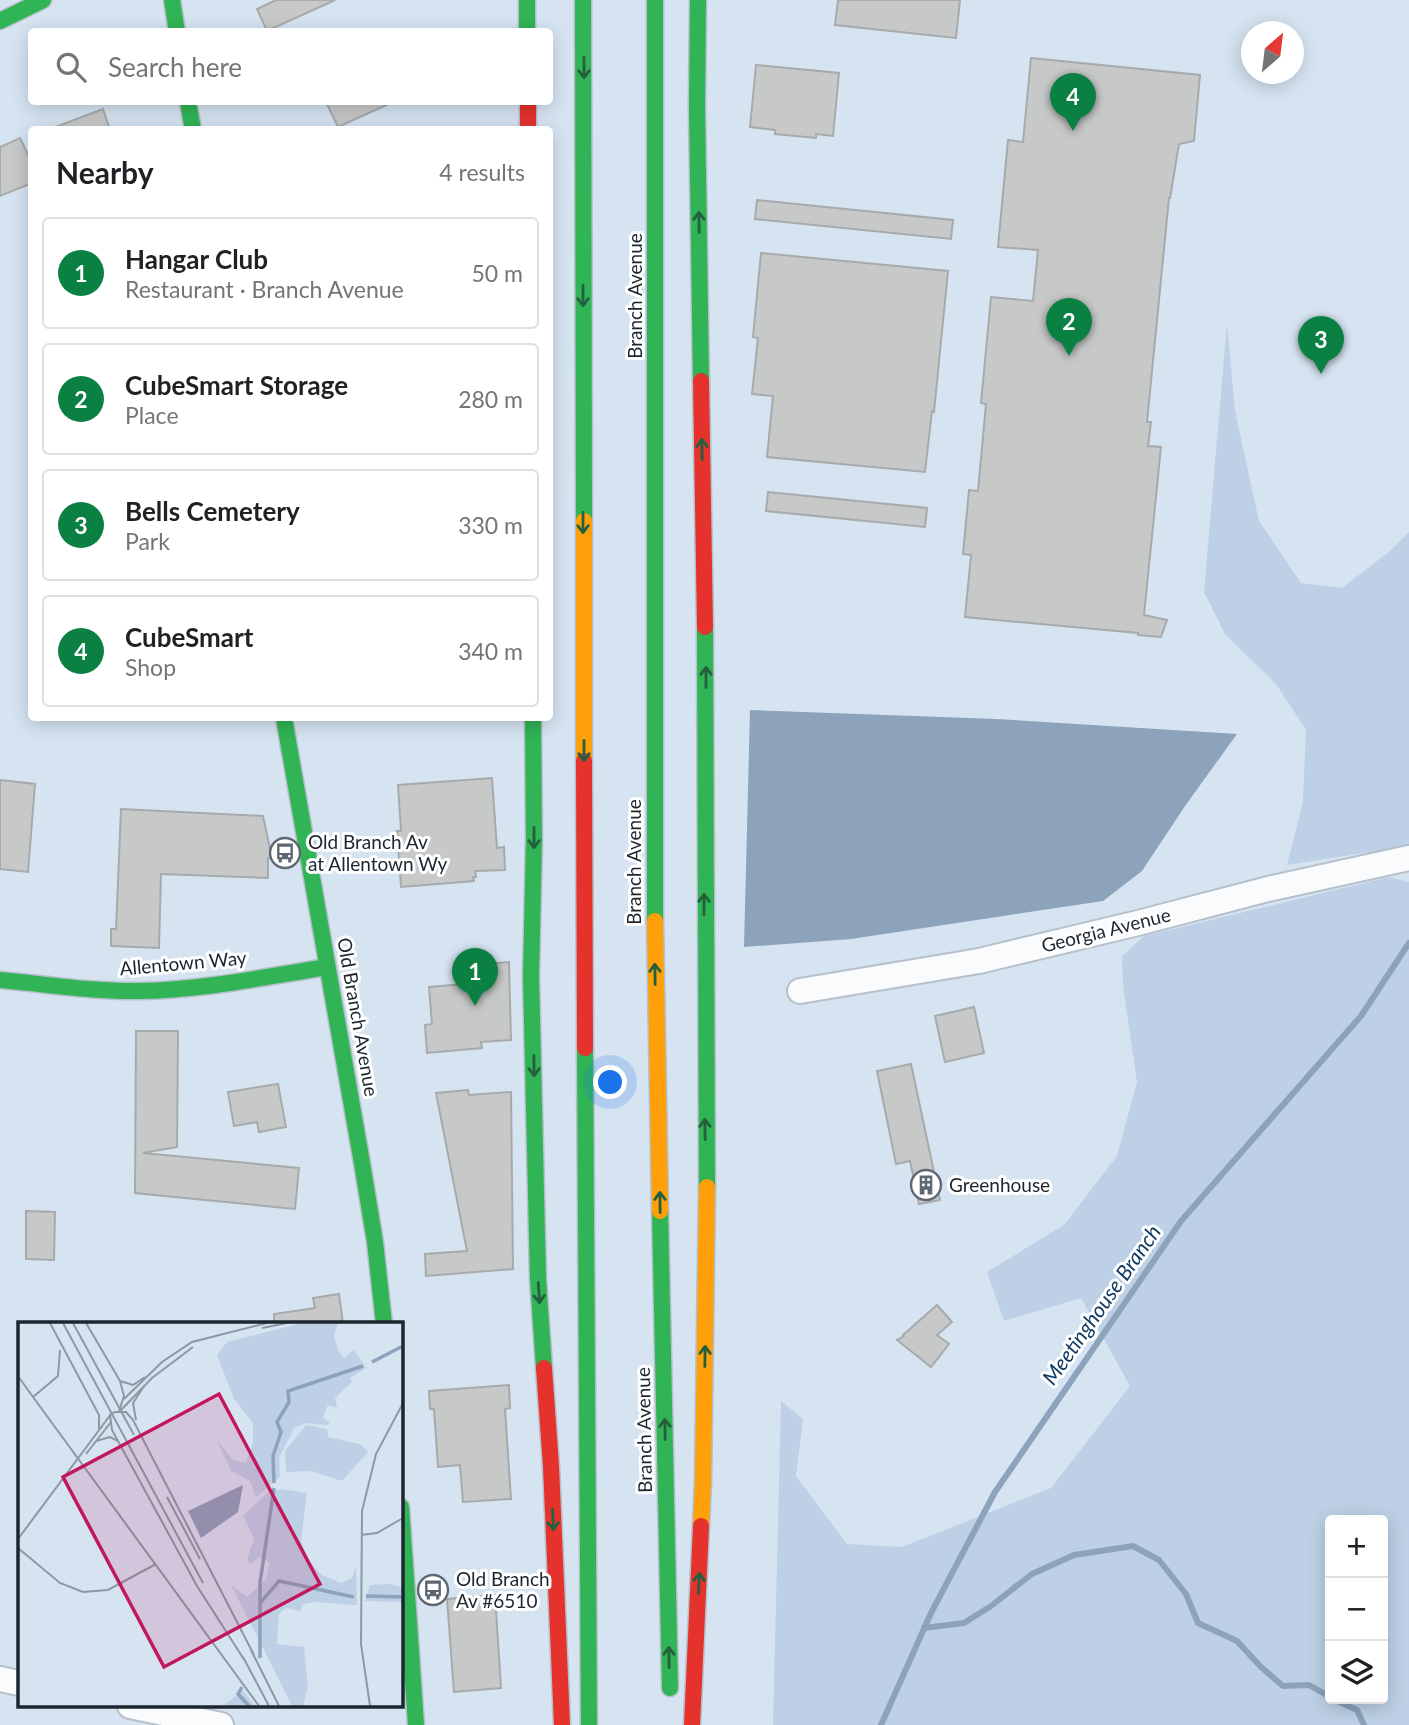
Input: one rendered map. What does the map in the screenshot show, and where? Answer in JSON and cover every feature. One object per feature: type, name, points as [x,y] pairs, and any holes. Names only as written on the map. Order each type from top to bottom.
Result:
[{"type":"main road","points":[[0,21],[43,0]]},
{"type":"main road","points":[[172,0],[176,28]]},
{"type":"main road","points":[[527,0],[527,28]]},
{"type":"main road","points":[[583,0],[584,918],[589,1725]]},
{"type":"main road","name":"Branch Avenue","points":[[655,0],[655,952],[670,1697]]},
{"type":"main road","points":[[692,1725],[703,1482],[707,1240],[704,924],[706,676],[697,107],[698,0]]},
{"type":"main road","points":[[697,107],[708,0]]},
{"type":"main road","points":[[189,105],[192,126]]},
{"type":"main road","points":[[528,105],[528,126]]},
{"type":"main road","name":"Old Branch Avenue","points":[[285,721],[362,1163],[375,1242],[384,1322]]},
{"type":"main road","points":[[533,721],[531,976],[538,1279],[551,1466],[562,1725]]},
{"type":"main road","name":"Allentown Way","points":[[0,980],[140,991],[197,987],[327,967]]},
{"type":"main road","points":[[402,1522],[416,1725]]},
{"type":"street","name":"Georgia Avenue","points":[[800,991],[979,961],[1268,889],[1409,858]]},
{"type":"street","points":[[0,1679],[18,1683]]},
{"type":"street","points":[[140,1708],[221,1725]]},
{"type":"shaded area","points":[[1227,323],[1235,411],[1259,521],[1301,583],[1342,588],[1390,551],[1409,532],[1409,846],[1287,865],[1303,802],[1306,730],[1276,684],[1225,634],[1204,592]]},
{"type":"shaded area","points":[[750,710],[996,719],[1237,734],[1142,871],[1103,901],[851,939],[744,947]]},
{"type":"shaded area","points":[[1389,877],[1409,882],[1409,1725],[773,1725],[781,1401],[803,1419],[796,1476],[847,1544],[902,1547],[1051,1488],[1130,1386],[1081,1298],[1004,1321],[987,1272],[1064,1225],[1117,1156],[1137,1082],[1123,986],[1122,956],[1144,936]]},
{"type":"building","points":[[276,0],[335,0],[274,28],[266,28],[257,9]]},
{"type":"building","points":[[838,0],[960,0],[956,38],[835,25]]},
{"type":"building","points":[[1031,58],[1200,75],[1194,141],[1179,144],[1169,198],[1147,422],[1151,422],[1148,446],[1161,447],[1144,615],[1167,620],[1161,637],[965,617],[971,555],[963,554],[969,490],[978,491],[986,404],[981,403],[991,297],[1033,301],[1038,250],[998,247],[1008,140],[1023,142]]},
{"type":"building","points":[[756,65],[839,73],[833,136],[816,134],[816,138],[775,134],[775,130],[750,127]]},
{"type":"building","points":[[327,105],[386,105],[340,126],[338,126]]},
{"type":"building","points":[[103,109],[109,126],[58,126]]},
{"type":"building","points":[[20,138],[28,155],[28,185],[0,196],[0,147]]},
{"type":"building","points":[[757,200],[953,220],[951,239],[755,219]]},
{"type":"building","points":[[761,253],[948,271],[934,412],[932,411],[925,472],[767,457],[773,396],[752,394],[758,338],[753,337]]},
{"type":"building","points":[[768,492],[927,508],[925,527],[766,511]]},
{"type":"building","points":[[492,778],[497,848],[504,847],[505,870],[475,871],[474,881],[401,887],[397,831],[401,831],[398,785]]},
{"type":"building","points":[[0,780],[35,784],[28,872],[0,869]]},
{"type":"building","points":[[121,809],[263,816],[272,858],[268,858],[268,878],[161,874],[159,948],[111,946],[111,929],[116,929]]},
{"type":"building","points":[[509,962],[511,1040],[481,1042],[482,1048],[427,1053],[425,1025],[432,1024],[429,987],[465,984],[463,966]]},
{"type":"building","points":[[974,1007],[984,1053],[945,1062],[935,1016]]},
{"type":"building","points":[[136,1031],[178,1031],[177,1147],[143,1153],[299,1168],[295,1209],[135,1193]]},
{"type":"building","points":[[911,1064],[940,1200],[919,1204],[910,1161],[896,1164],[877,1071]]},
{"type":"building","points":[[278,1084],[286,1127],[259,1132],[257,1122],[234,1126],[228,1092]]},
{"type":"building","points":[[468,1090],[469,1095],[511,1092],[513,1269],[426,1276],[425,1254],[467,1251],[436,1093]]},
{"type":"building","points":[[26,1211],[55,1212],[54,1260],[26,1259]]},
{"type":"building","points":[[339,1294],[343,1322],[274,1322],[274,1314],[315,1308],[313,1298]]},
{"type":"building","points":[[937,1305],[952,1322],[937,1335],[949,1344],[931,1367],[897,1340]]},
{"type":"building","points":[[509,1385],[510,1408],[505,1409],[511,1499],[463,1502],[460,1465],[438,1467],[434,1409],[430,1409],[429,1391]]},
{"type":"building","points":[[495,1595],[501,1688],[454,1692],[447,1599]]},
{"type":"waterway","name":"Meetinghouse Branch","points":[[881,1725],[931,1613],[995,1492],[1181,1221],[1361,1016],[1409,943]]},
{"type":"waterway","points":[[924,1628],[964,1623],[1032,1574],[1074,1555],[1133,1546],[1159,1560],[1186,1594],[1198,1623],[1237,1641],[1283,1686],[1309,1685],[1325,1694]]},
{"type":"waterway","points":[[1344,1704],[1357,1710],[1364,1725]]},
{"type":"traffic: fast","points":[[0,21],[43,0]]},
{"type":"traffic: fast","points":[[172,0],[176,28]]},
{"type":"traffic: fast","points":[[527,0],[527,28]]},
{"type":"traffic: fast","points":[[583,0],[584,521]]},
{"type":"traffic: fast","points":[[655,0],[655,921]]},
{"type":"traffic: fast","points":[[698,0],[701,381]]},
{"type":"traffic: fast","points":[[189,105],[192,126]]},
{"type":"traffic: fast","points":[[705,627],[707,1187]]},
{"type":"traffic: fast","points":[[285,721],[362,1163],[375,1242],[384,1322]]},
{"type":"traffic: fast","points":[[533,721],[531,976],[538,1279],[544,1368]]},
{"type":"traffic: fast","points":[[0,980],[140,991],[234,982],[327,967]]},
{"type":"traffic: fast","points":[[585,1048],[589,1725]]},
{"type":"traffic: fast","points":[[660,1211],[670,1688]]},
{"type":"traffic: fast","points":[[402,1522],[416,1725]]},
{"type":"traffic: slow","points":[[584,521],[584,761]]},
{"type":"traffic: slow","points":[[655,921],[660,1211]]},
{"type":"traffic: slow","points":[[701,1526],[707,1187]]},
{"type":"traffic: jam","points":[[528,105],[528,126]]},
{"type":"traffic: jam","points":[[701,381],[705,627]]},
{"type":"traffic: jam","points":[[584,761],[585,1048]]},
{"type":"traffic: jam","points":[[544,1368],[562,1725]]},
{"type":"traffic: jam","points":[[692,1725],[701,1526]]},
{"type":"place","name":"CubeSmart","points":[[1073,131]]},
{"type":"place","name":"CubeSmart Storage","points":[[1069,356]]},
{"type":"place","name":"Bells Cemetery","points":[[1321,374]]},
{"type":"place","name":"Old Branch Av at Allentown Wy","points":[[285,853]]},
{"type":"place","name":"Hangar Club","points":[[475,1006]]},
{"type":"place","name":"Greenhouse","points":[[926,1185]]},
{"type":"place","name":"Old Branch Av #6510","points":[[433,1590]]}]
